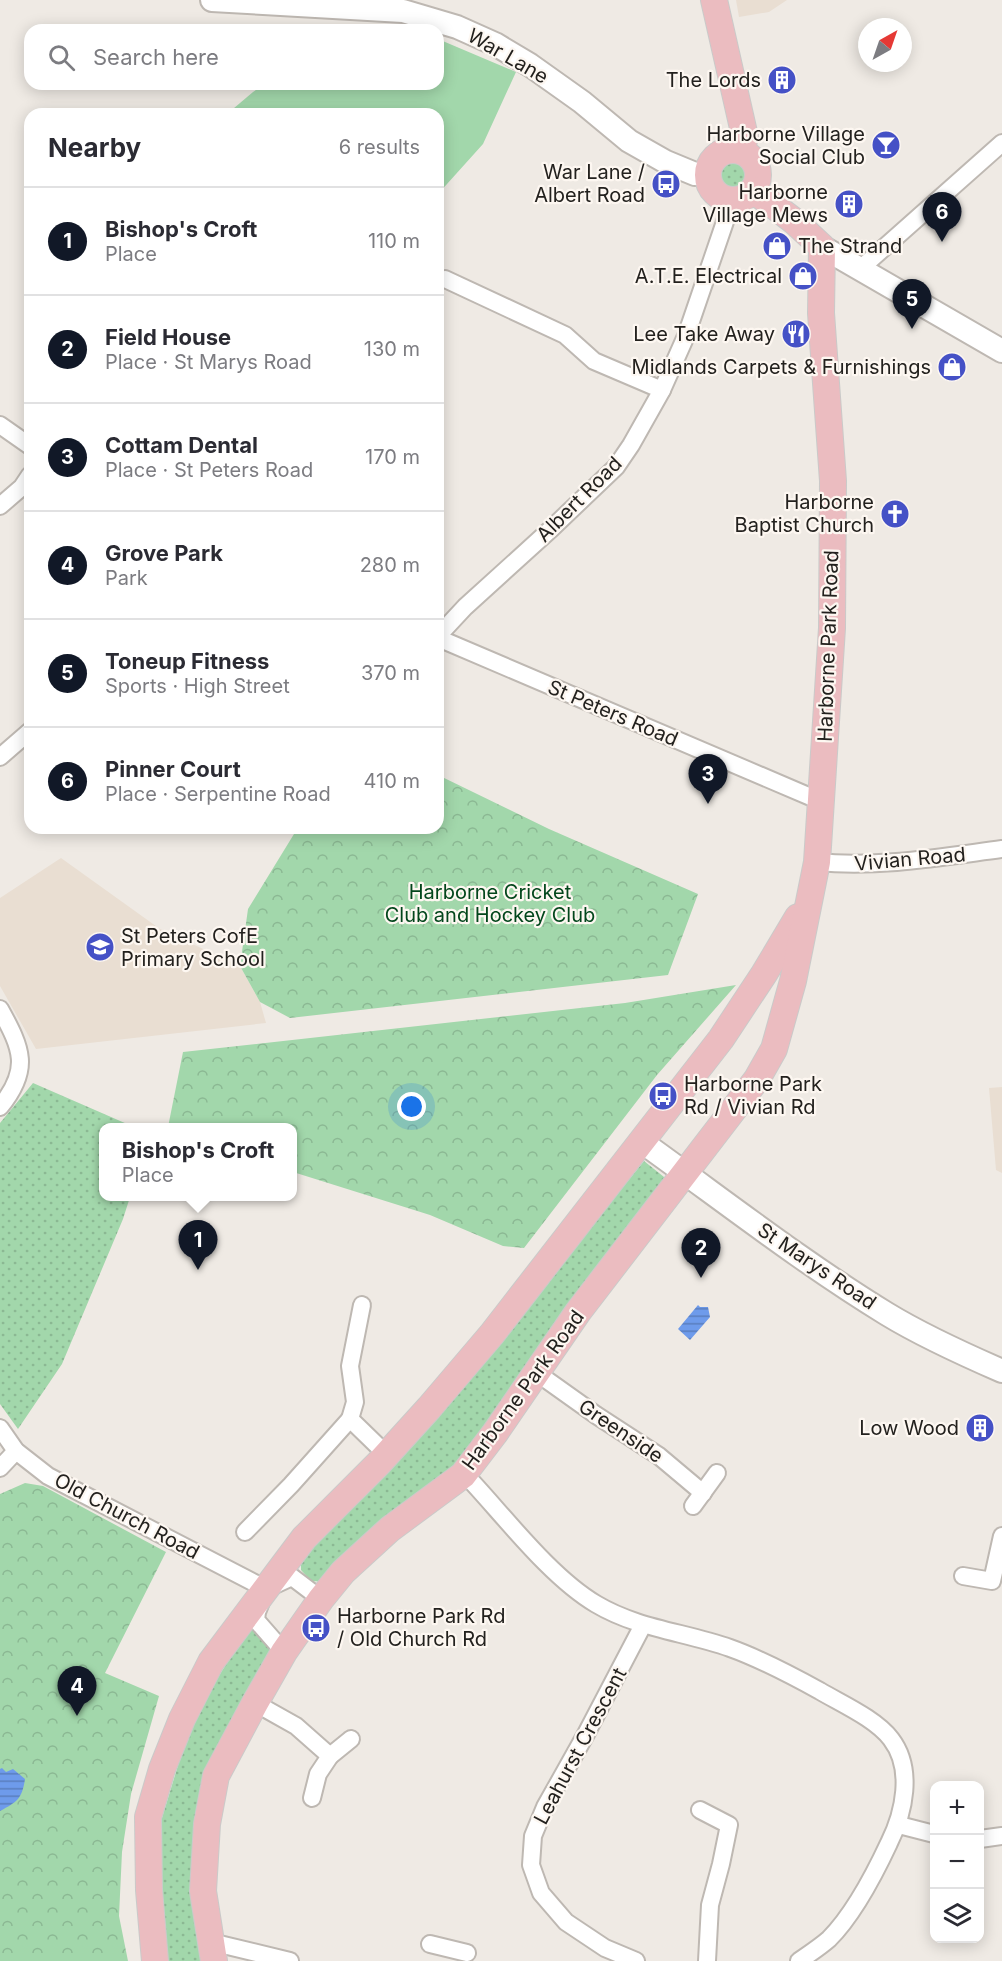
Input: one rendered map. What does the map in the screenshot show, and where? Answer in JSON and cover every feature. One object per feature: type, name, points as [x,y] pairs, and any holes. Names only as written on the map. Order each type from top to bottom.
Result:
[{"type":"main road","points":[[714,0],[745,137],[741,152]]},
{"type":"main road","points":[[741,152],[753,161],[757,168],[757,183],[744,195],[727,199],[715,192],[708,172],[719,154],[741,152]]},
{"type":"main road","points":[[744,195],[794,221],[822,247]]},
{"type":"main road","name":"Harborne Park Road","points":[[213,1951],[203,1891],[207,1824],[216,1776],[284,1652],[343,1572],[390,1529],[463,1475],[495,1433],[578,1312],[757,1079],[774,1049],[793,981],[817,862],[832,628],[833,487],[821,312],[822,247]]},
{"type":"main road","name":"Harborne Park Road","points":[[156,1961],[149,1890],[148,1817],[162,1769],[182,1719],[212,1662],[304,1538],[429,1408],[492,1334],[721,1039],[764,974],[809,899]]},
{"type":"street","name":"War Lane","points":[[212,0],[403,11],[457,27],[495,44],[530,65],[582,102],[629,141],[666,162],[695,174],[708,172]]},
{"type":"street","points":[[860,269],[1002,143]]},
{"type":"street","name":"Albert Road","points":[[444,631],[465,608],[586,496],[616,466],[631,445],[662,390],[686,336],[729,210],[744,195]]},
{"type":"street","points":[[822,247],[1002,351]]},
{"type":"street","points":[[446,279],[565,335],[594,361],[662,390]]},
{"type":"street","points":[[0,425],[24,442]]},
{"type":"street","points":[[0,506],[24,484]]},
{"type":"street","name":"St Peters Road","points":[[444,640],[821,800]]},
{"type":"street","points":[[0,757],[24,736]]},
{"type":"street","name":"Vivian Road","points":[[817,862],[843,865],[940,858],[1002,849]]},
{"type":"street","points":[[0,1009],[10,1028],[20,1059],[20,1073],[11,1094],[0,1107]]},
{"type":"street","name":"St Marys Road","points":[[642,1142],[817,1268],[887,1314],[1002,1371]]},
{"type":"street","points":[[245,1532],[350,1419],[355,1402],[350,1366],[362,1305]]},
{"type":"street","name":"Greenside","points":[[537,1373],[659,1456],[698,1499],[717,1473]]},
{"type":"street","points":[[350,1419],[386,1454]]},
{"type":"street","name":"Old Church Road","points":[[0,1428],[16,1451],[48,1476],[266,1589]]},
{"type":"street","points":[[0,1468],[16,1451]]},
{"type":"street","points":[[463,1475],[550,1567],[596,1604],[643,1625],[729,1648],[781,1670],[865,1716],[891,1739],[902,1758],[905,1785],[898,1825],[884,1855],[845,1920],[828,1940],[800,1961]]},
{"type":"street","points":[[963,1576],[997,1586],[1002,1536]]},
{"type":"street","points":[[284,1652],[256,1620],[256,1612],[266,1589],[292,1577],[321,1599]]},
{"type":"street","name":"Leahurst Crescent","points":[[636,1961],[605,1948],[566,1922],[541,1893],[531,1865],[533,1836],[545,1807],[643,1625]]},
{"type":"street","points":[[255,1702],[296,1726],[330,1756]]},
{"type":"street","points":[[312,1798],[318,1774],[330,1756],[351,1739]]},
{"type":"street","points":[[700,1810],[729,1825],[722,1864],[710,1905],[707,1961]]},
{"type":"street","points":[[898,1825],[930,1833]]},
{"type":"street","points":[[984,1838],[1002,1836]]},
{"type":"street","points":[[430,1944],[447,1955],[467,1953]]},
{"type":"street","points":[[213,1951],[290,1961]]},
{"type":"shaded area","points":[[736,0],[787,0],[769,12],[739,17]]},
{"type":"shaded area","name":"St Peters CofE Primary School","points":[[61,858],[160,929],[240,966],[260,1002],[266,1023],[36,1049],[0,986],[0,898]]},
{"type":"shaded area","points":[[1002,1087],[1002,1173],[996,1170],[989,1088]]},
{"type":"green space","points":[[444,42],[516,72],[483,144],[444,187],[444,108],[234,108],[256,90],[444,90]]},
{"type":"green space","points":[[734,162],[743,166],[747,175],[743,184],[734,188],[725,184],[721,175],[725,166]]},
{"type":"green space","name":"Harborne Cricket Club and Hockey Club","points":[[444,778],[549,829],[698,894],[668,975],[290,1018],[260,1002],[240,966],[248,909],[294,834],[444,834]]},
{"type":"green space","points":[[736,985],[657,1075],[524,1248],[503,1246],[430,1215],[297,1173],[297,1123],[169,1123],[183,1052],[625,1003]]},
{"type":"green space","points":[[33,1083],[125,1123],[99,1123],[99,1201],[129,1201],[123,1219],[62,1364],[18,1429],[0,1404],[0,1123]]},
{"type":"green space","points":[[644,1161],[669,1181],[463,1465],[327,1582],[311,1581],[301,1570],[301,1556],[450,1400]]},
{"type":"green space","points":[[25,1483],[43,1486],[166,1552],[105,1673],[159,1696],[131,1794],[122,1852],[119,1916],[128,1961],[0,1961],[0,1494]]},
{"type":"green space","points":[[249,1627],[274,1653],[210,1770],[207,1961],[166,1961],[161,1931],[161,1821],[199,1708]]},
{"type":"water","points":[[698,1305],[708,1307],[710,1317],[690,1340],[678,1329]]},
{"type":"water","points":[[0,1769],[6,1772],[13,1769],[25,1779],[18,1799],[0,1811]]},
{"type":"place","name":"The Lords","points":[[782,80]]},
{"type":"place","name":"Harborne Village Social Club","points":[[886,145]]},
{"type":"place","name":"War Lane / Albert Road","points":[[666,184]]},
{"type":"place","name":"Harborne Village Mews","points":[[849,204]]},
{"type":"place","name":"Pinner Court","points":[[942,242]]},
{"type":"place","name":"The Strand","points":[[777,246]]},
{"type":"place","name":"A.T.E. Electrical","points":[[803,276]]},
{"type":"place","name":"Toneup Fitness","points":[[912,329]]},
{"type":"place","name":"Lee Take Away","points":[[796,334]]},
{"type":"place","name":"Midlands Carpets & Furnishings","points":[[952,367]]},
{"type":"place","name":"Harborne Baptist Church","points":[[895,514]]},
{"type":"place","name":"Cottam Dental","points":[[708,804]]},
{"type":"place","name":"St Peters CofE Primary School","points":[[100,947]]},
{"type":"place","name":"Harborne Park Rd / Vivian Rd","points":[[663,1096]]},
{"type":"place","name":"Bishop's Croft","points":[[198,1270]]},
{"type":"place","name":"Field House","points":[[701,1278]]},
{"type":"place","name":"Low Wood","points":[[980,1428]]},
{"type":"place","name":"Harborne Park Rd / Old Church Rd","points":[[316,1628]]},
{"type":"place","name":"Grove Park","points":[[77,1716]]}]
